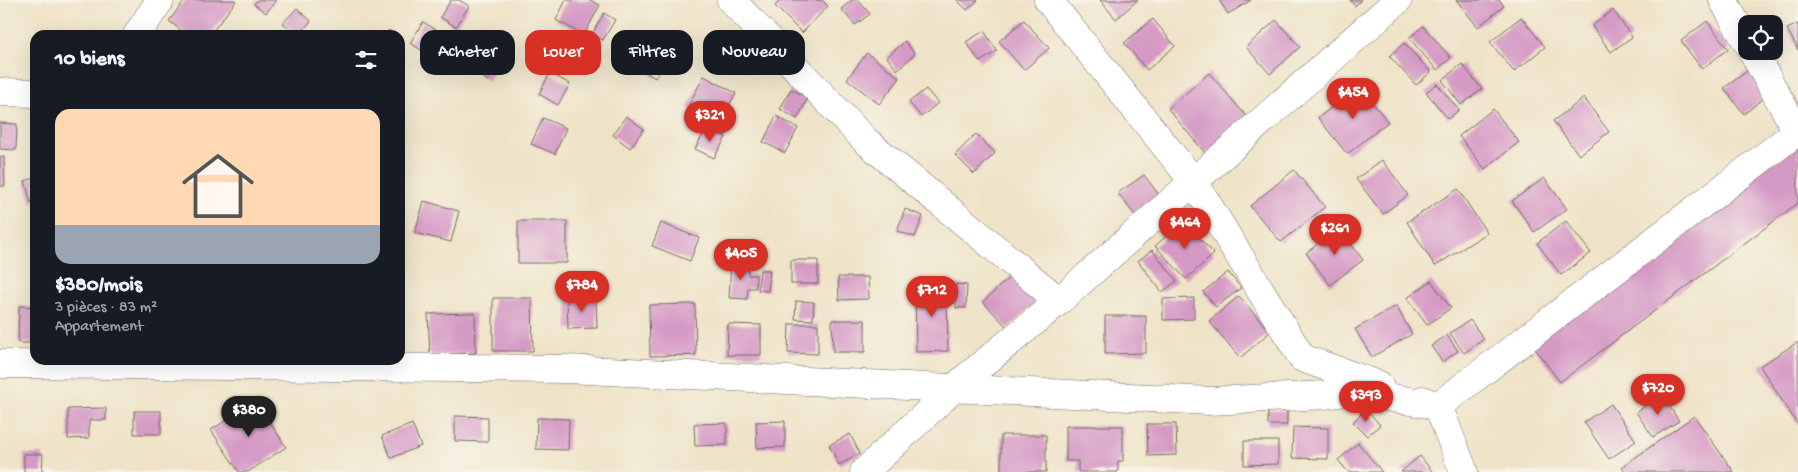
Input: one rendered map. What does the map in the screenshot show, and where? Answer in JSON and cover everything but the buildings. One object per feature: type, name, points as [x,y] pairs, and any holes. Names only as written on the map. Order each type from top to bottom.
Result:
[{"type":"street","points":[[140,30],[160,0]]},
{"type":"street","points":[[731,0],[866,141],[1059,301]]},
{"type":"street","points":[[1048,0],[1194,182],[1302,358],[1438,406],[1464,472]]},
{"type":"street","points":[[864,472],[955,387],[1059,301],[1398,0]]},
{"type":"street","points":[[1723,0],[1738,27]]},
{"type":"street","points":[[113,365],[567,369],[1210,401],[1325,395],[1353,390],[1438,406],[1798,131],[1757,60]]},
{"type":"street","points":[[0,92],[30,93]]},
{"type":"street","points":[[0,364],[30,364]]}]
